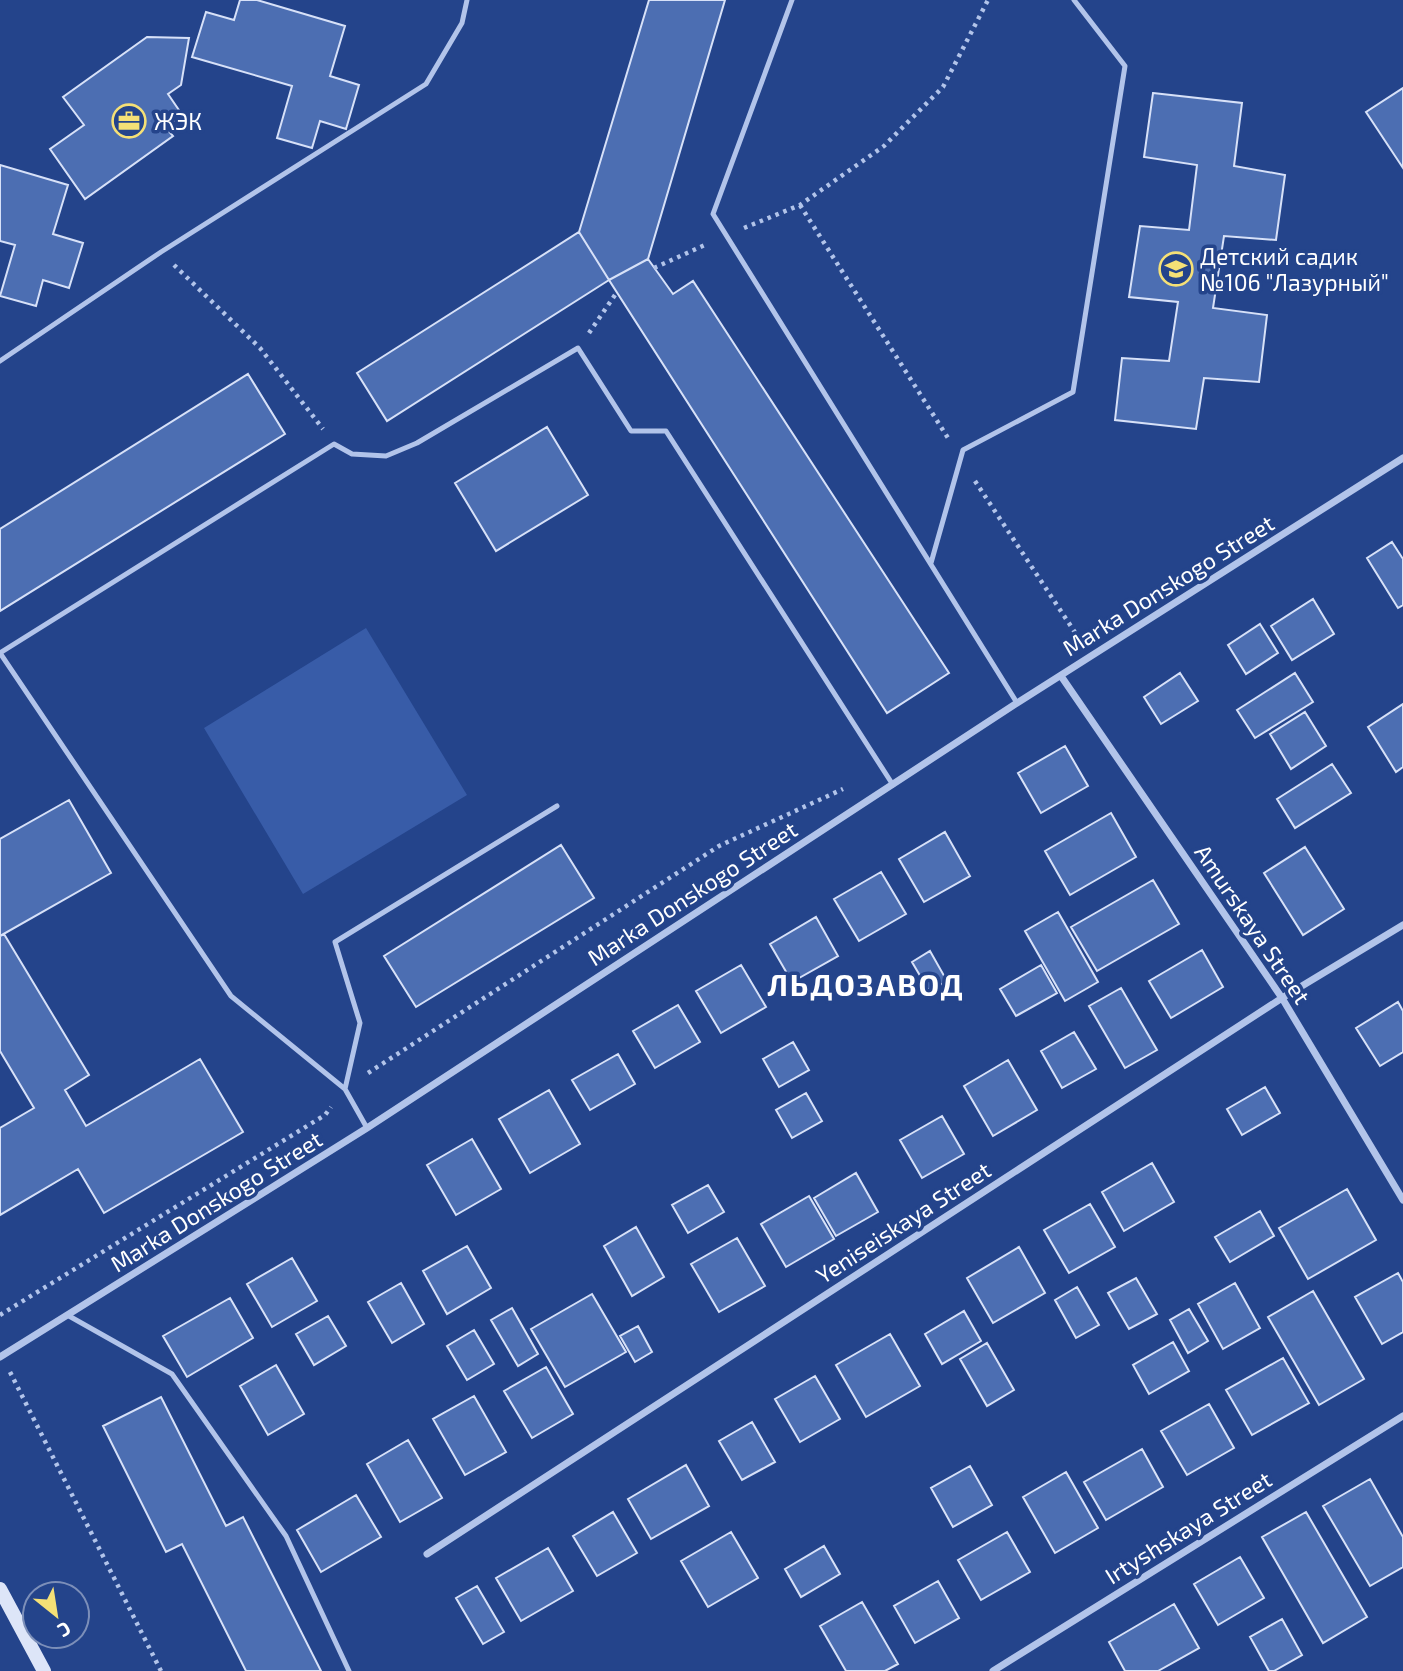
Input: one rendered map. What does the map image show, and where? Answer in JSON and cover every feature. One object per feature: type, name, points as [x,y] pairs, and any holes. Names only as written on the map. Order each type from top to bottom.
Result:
[{"type":"main road","points":[[0,1589],[44,1671]]},
{"type":"street","name":"Marka Donskogo Street","points":[[1,1357],[367,1128],[1017,703],[1403,458]]},
{"type":"street","name":"Amurskaya Street","points":[[1062,676],[1282,998],[1403,1200]]},
{"type":"street","name":"Yeniseiskaya Street","points":[[427,1554],[1282,998],[1403,925]]},
{"type":"street","name":"Irtyshskaya Street","points":[[993,1671],[1403,1416]]},
{"type":"lane","points":[[0,361],[161,252],[426,84],[462,23],[467,0]]},
{"type":"lane","points":[[792,0],[713,214],[1017,703]]},
{"type":"lane","points":[[931,563],[963,450],[1073,392],[1125,66],[1074,0]]},
{"type":"lane","points":[[367,1128],[345,1089],[232,996],[0,653],[334,444],[352,454],[386,456],[417,443],[579,348],[631,431],[666,431],[893,785]]},
{"type":"lane","points":[[345,1089],[360,1023],[335,942],[556,806]]},
{"type":"lane","points":[[69,1316],[172,1374],[286,1536],[349,1671]]},
{"type":"path","points":[[654,268],[800,205],[884,146],[943,87],[988,0]]},
{"type":"path","points":[[800,205],[1082,644]]},
{"type":"path","points":[[161,252],[260,348],[334,444]]},
{"type":"path","points":[[579,348],[617,292]]},
{"type":"path","points":[[0,1315],[325,1115],[345,1089],[719,846],[845,788]]},
{"type":"path","points":[[1,1357],[162,1671]]},
{"type":"shaded area","points":[[366,628],[467,795],[303,894],[204,728]]},
{"type":"building","points":[[240,0],[257,0],[345,26],[330,76],[359,85],[346,129],[320,121],[312,148],[277,138],[292,86],[192,57],[206,12],[234,20]]},
{"type":"building","points":[[649,0],[725,0],[648,259],[609,280],[579,232]]},
{"type":"building","name":"ЖЭК","points":[[147,37],[189,38],[181,85],[168,94],[183,116],[166,128],[173,136],[85,199],[50,149],[84,125],[63,97]]},
{"type":"building","points":[[1403,88],[1403,168],[1366,112]]},
{"type":"building","name":"Детский садик №106 \"Лазурный\"","points":[[1153,93],[1242,103],[1234,166],[1285,175],[1276,240],[1224,236],[1213,308],[1267,315],[1259,382],[1204,378],[1196,429],[1115,420],[1122,358],[1169,361],[1178,302],[1129,297],[1140,226],[1189,230],[1197,165],[1144,157]]},
{"type":"building","points":[[0,165],[68,185],[53,234],[83,243],[69,288],[43,280],[36,306],[0,296],[15,245],[0,241]]},
{"type":"building","points":[[579,232],[609,280],[387,421],[357,373]]},
{"type":"building","points":[[648,259],[673,294],[693,281],[949,673],[887,713],[609,280]]},
{"type":"building","points":[[248,374],[285,434],[0,611],[0,529]]},
{"type":"building","points":[[547,427],[588,495],[496,551],[455,483]]},
{"type":"building","points":[[1392,542],[1403,559],[1403,605],[1398,608],[1367,558]]},
{"type":"building","points":[[1313,599],[1334,634],[1292,660],[1271,626]]},
{"type":"building","points":[[1260,624],[1278,653],[1246,674],[1228,645]]},
{"type":"building","points":[[1180,673],[1198,701],[1161,724],[1144,697]]},
{"type":"building","points":[[1295,673],[1313,702],[1255,738],[1237,710]]},
{"type":"building","points":[[1403,704],[1403,767],[1396,772],[1368,727]]},
{"type":"building","points":[[1305,712],[1326,746],[1291,769],[1270,734]]},
{"type":"building","points":[[1065,746],[1088,786],[1041,813],[1018,773]]},
{"type":"building","points":[[1332,764],[1351,793],[1295,828],[1277,799]]},
{"type":"building","points":[[69,800],[111,873],[0,936],[0,839]]},
{"type":"building","points":[[1111,813],[1136,857],[1070,895],[1045,851]]},
{"type":"building","points":[[945,832],[970,876],[924,902],[899,859]]},
{"type":"building","points":[[561,845],[594,898],[416,1007],[384,956]]},
{"type":"building","points":[[1305,847],[1344,909],[1303,935],[1264,873]]},
{"type":"building","points":[[881,872],[906,914],[859,941],[834,899]]},
{"type":"building","points":[[1153,880],[1179,924],[1097,971],[1071,927]]},
{"type":"building","points":[[1058,912],[1098,982],[1065,1001],[1025,931]]},
{"type":"building","points":[[816,917],[838,956],[792,982],[770,944]]},
{"type":"building","points":[[4,934],[89,1075],[65,1090],[86,1126],[200,1059],[243,1132],[104,1213],[78,1169],[0,1215],[0,1128],[34,1108],[0,1051],[0,936]]},
{"type":"building","points":[[1202,950],[1223,987],[1171,1018],[1149,981]]},
{"type":"building","points":[[930,951],[947,981],[929,991],[912,962]]},
{"type":"building","points":[[741,965],[766,1007],[721,1033],[696,991]]},
{"type":"building","points":[[1041,965],[1057,993],[1016,1016],[1000,989]]},
{"type":"building","points":[[1121,988],[1157,1050],[1125,1068],[1089,1006]]},
{"type":"building","points":[[1398,1002],[1403,1011],[1403,1052],[1380,1066],[1356,1028]]},
{"type":"building","points":[[678,1005],[700,1042],[655,1068],[633,1031]]},
{"type":"building","points":[[1074,1032],[1096,1069],[1062,1088],[1041,1051]]},
{"type":"building","points":[[793,1042],[809,1070],[779,1087],[763,1059]]},
{"type":"building","points":[[618,1054],[635,1084],[590,1110],[572,1080]]},
{"type":"building","points":[[1008,1060],[1037,1110],[993,1136],[964,1086]]},
{"type":"building","points":[[1265,1087],[1280,1113],[1242,1135],[1227,1109]]},
{"type":"building","points":[[549,1090],[580,1144],[530,1173],[499,1119]]},
{"type":"building","points":[[806,1093],[822,1121],[792,1138],[776,1110]]},
{"type":"building","points":[[942,1116],[964,1154],[922,1178],[900,1140]]},
{"type":"building","points":[[472,1139],[501,1189],[456,1215],[427,1165]]},
{"type":"building","points":[[1152,1163],[1174,1202],[1124,1231],[1102,1192]]},
{"type":"building","points":[[856,1173],[878,1212],[836,1236],[814,1198]]},
{"type":"building","points":[[708,1185],[724,1212],[688,1233],[672,1205]]},
{"type":"building","points":[[1347,1189],[1376,1240],[1308,1279],[1279,1228]]},
{"type":"building","points":[[809,1196],[834,1239],[786,1267],[761,1224]]},
{"type":"building","points":[[1090,1204],[1115,1247],[1069,1273],[1044,1230]]},
{"type":"building","points":[[1260,1211],[1274,1236],[1230,1262],[1215,1237]]},
{"type":"building","points":[[636,1227],[664,1277],[632,1296],[604,1246]]},
{"type":"building","points":[[737,1238],[765,1286],[719,1312],[691,1264]]},
{"type":"building","points":[[467,1246],[491,1288],[447,1314],[423,1271]]},
{"type":"building","points":[[1019,1247],[1045,1293],[993,1323],[967,1278]]},
{"type":"building","points":[[292,1258],[317,1301],[272,1327],[247,1284]]},
{"type":"building","points":[[1398,1273],[1403,1282],[1403,1332],[1382,1344],[1355,1297]]},
{"type":"building","points":[[1136,1278],[1157,1314],[1129,1329],[1108,1293]]},
{"type":"building","points":[[401,1283],[424,1324],[392,1343],[368,1302]]},
{"type":"building","points":[[1235,1283],[1260,1328],[1223,1349],[1198,1304]]},
{"type":"building","points":[[1077,1287],[1099,1325],[1076,1338],[1055,1300]]},
{"type":"building","points":[[1313,1291],[1364,1379],[1319,1405],[1268,1317]]},
{"type":"building","points":[[592,1294],[626,1352],[565,1387],[531,1329]]},
{"type":"building","points":[[230,1298],[253,1338],[187,1377],[163,1336]]},
{"type":"building","points":[[512,1308],[538,1354],[518,1366],[491,1320]]},
{"type":"building","points":[[1189,1309],[1208,1341],[1188,1353],[1170,1320]]},
{"type":"building","points":[[964,1311],[981,1341],[942,1364],[925,1334]]},
{"type":"building","points":[[328,1316],[346,1346],[314,1365],[296,1334]]},
{"type":"building","points":[[638,1326],[652,1352],[635,1362],[620,1336]]},
{"type":"building","points":[[474,1330],[494,1364],[467,1380],[447,1346]]},
{"type":"building","points":[[890,1334],[920,1386],[866,1417],[836,1365]]},
{"type":"building","points":[[1173,1342],[1189,1371],[1149,1394],[1133,1365]]},
{"type":"building","points":[[987,1343],[1014,1390],[987,1406],[960,1359]]},
{"type":"building","points":[[1283,1358],[1309,1403],[1252,1435],[1226,1390]]},
{"type":"building","points":[[276,1365],[304,1414],[268,1435],[240,1386]]},
{"type":"building","points":[[546,1367],[573,1414],[532,1438],[504,1391]]},
{"type":"building","points":[[815,1376],[840,1419],[800,1442],[775,1399]]},
{"type":"building","points":[[474,1396],[506,1452],[465,1475],[433,1419]]},
{"type":"building","points":[[161,1397],[226,1526],[243,1517],[321,1671],[246,1671],[182,1544],[166,1552],[103,1426]]},
{"type":"building","points":[[1209,1404],[1234,1448],[1187,1475],[1161,1431]]},
{"type":"building","points":[[752,1422],[775,1462],[742,1480],[719,1441]]},
{"type":"building","points":[[408,1440],[442,1498],[400,1522],[367,1464]]},
{"type":"building","points":[[1142,1449],[1163,1487],[1106,1520],[1084,1482]]},
{"type":"building","points":[[686,1465],[709,1506],[651,1539],[628,1499]]},
{"type":"building","points":[[970,1466],[992,1505],[953,1527],[931,1488]]},
{"type":"building","points":[[1066,1472],[1098,1528],[1055,1553],[1023,1497]]},
{"type":"building","points":[[1370,1479],[1403,1537],[1403,1567],[1370,1586],[1323,1506]]},
{"type":"building","points":[[356,1495],[381,1537],[321,1572],[297,1530]]},
{"type":"building","points":[[613,1512],[637,1553],[597,1576],[573,1536]]},
{"type":"building","points":[[1306,1512],[1367,1617],[1323,1643],[1262,1537]]},
{"type":"building","points":[[731,1532],[758,1578],[708,1607],[681,1561]]},
{"type":"building","points":[[1007,1532],[1030,1572],[981,1600],[958,1560]]},
{"type":"building","points":[[824,1546],[840,1574],[801,1597],[785,1569]]},
{"type":"building","points":[[548,1548],[573,1591],[521,1621],[496,1578]]},
{"type":"building","points":[[1240,1557],[1264,1598],[1218,1625],[1194,1584]]},
{"type":"building","points":[[938,1581],[959,1618],[915,1643],[894,1606]]},
{"type":"building","points":[[477,1586],[504,1632],[483,1644],[456,1598]]},
{"type":"building","points":[[862,1602],[898,1664],[885,1671],[846,1671],[820,1626]]},
{"type":"building","points":[[1174,1604],[1199,1648],[1158,1671],[1125,1671],[1109,1642]]},
{"type":"building","points":[[1282,1619],[1302,1655],[1274,1671],[1269,1671],[1250,1637]]},
{"type":"place","name":"ЖЭК","points":[[129,121]]},
{"type":"place","name":"Детский садик №106 \"Лазурный\"","points":[[1176,269]]},
{"type":"district","name":"ЛЬДОЗАВОД","points":[[866,984]]}]
